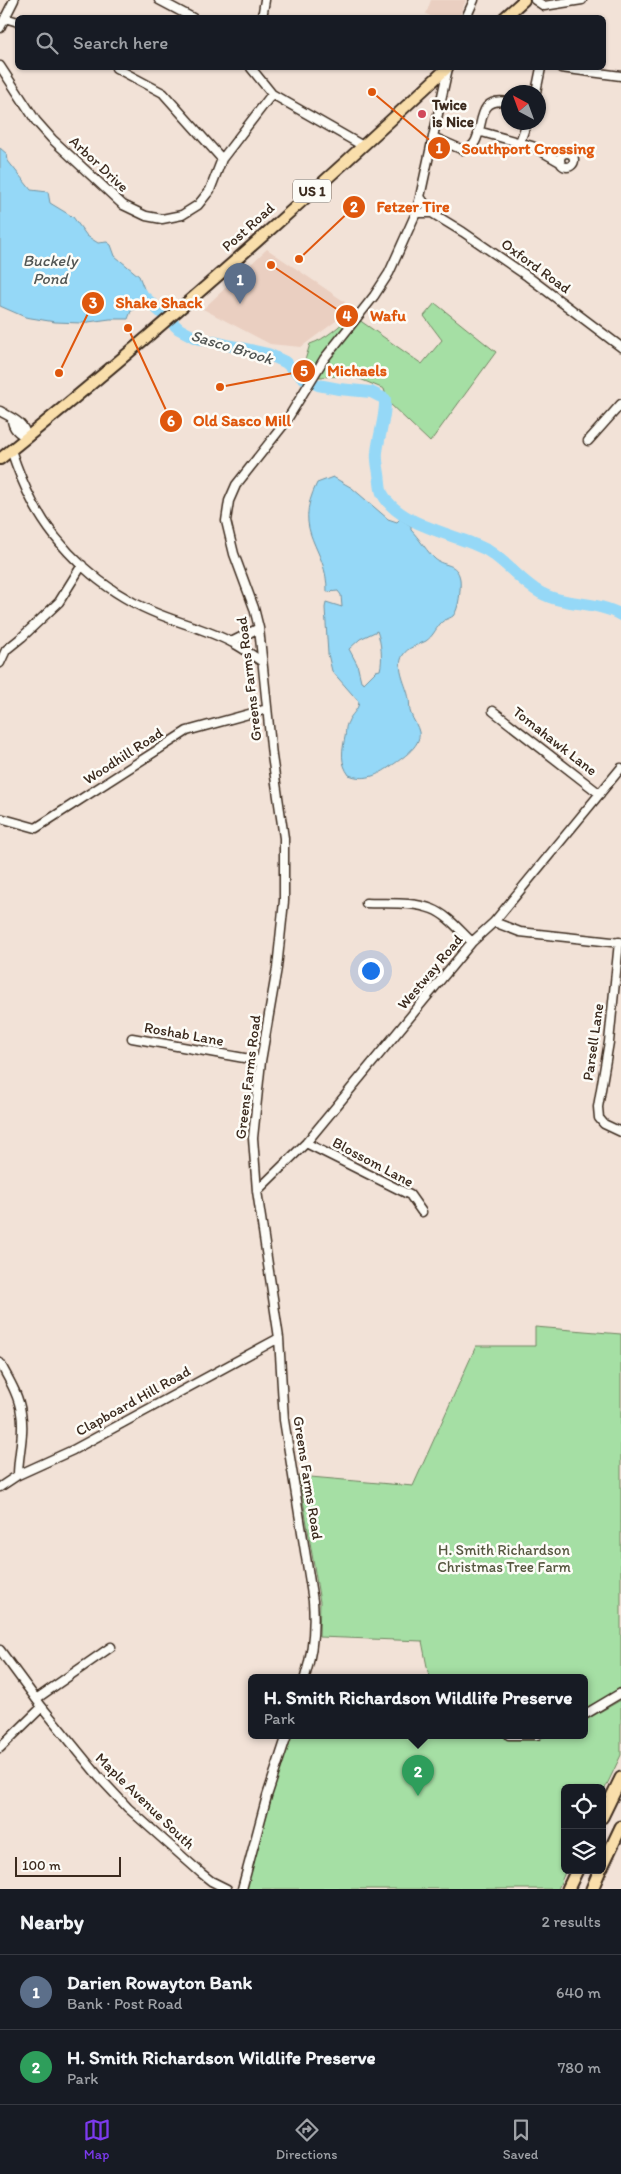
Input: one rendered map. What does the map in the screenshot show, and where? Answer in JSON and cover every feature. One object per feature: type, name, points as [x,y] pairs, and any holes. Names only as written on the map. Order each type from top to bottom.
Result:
[{"type":"highway","points":[[606,1809],[621,1778]]},
{"type":"highway","points":[[606,1858],[621,1827]]},
{"type":"highway","points":[[568,1889],[575,1874]]},
{"type":"highway","points":[[592,1889],[598,1874]]},
{"type":"main road","points":[[507,15],[524,0]]},
{"type":"main road","name":"Post Road","points":[[27,437],[158,328],[446,70]]},
{"type":"main road","name":"US 1","points":[[0,459],[27,437]]},
{"type":"street","points":[[0,28],[14,0]]},
{"type":"street","points":[[159,0],[188,15]]},
{"type":"street","points":[[262,15],[265,0]]},
{"type":"street","points":[[467,15],[474,0]]},
{"type":"street","points":[[534,0],[544,6],[582,0]]},
{"type":"street","points":[[5,18],[15,21]]},
{"type":"street","name":"Arbor Drive","points":[[0,66],[36,120],[52,139],[123,205],[146,216],[162,219],[182,215],[198,205],[210,190],[222,159],[272,94]]},
{"type":"street","points":[[120,70],[163,93],[222,159]]},
{"type":"street","points":[[253,70],[272,94],[363,146]]},
{"type":"street","name":"Greens Farms Road","points":[[307,1674],[315,1623],[313,1601],[284,1420],[279,1338],[257,1191],[253,1138],[261,1061],[277,968],[284,901],[284,838],[272,763],[259,628],[254,608],[234,554],[226,521],[229,501],[236,485],[285,423],[306,387],[389,273],[416,213],[448,70]]},
{"type":"street","points":[[537,85],[541,70]]},
{"type":"street","points":[[576,70],[621,76]]},
{"type":"street","points":[[433,137],[466,150],[475,144],[486,108],[494,102],[501,102]]},
{"type":"street","points":[[520,142],[524,130]]},
{"type":"street","points":[[478,131],[532,146],[560,162]]},
{"type":"street","name":"Oxford Road","points":[[420,197],[432,213],[493,252],[621,347]]},
{"type":"street","points":[[416,213],[432,213]]},
{"type":"street","points":[[588,441],[621,404]]},
{"type":"street","points":[[0,410],[12,419],[12,425],[18,432],[27,437]]},
{"type":"street","points":[[11,450],[26,490],[40,516],[55,538],[82,565],[130,601],[153,612],[231,642],[262,661]]},
{"type":"street","points":[[0,663],[6,650],[22,638],[59,602],[82,565]]},
{"type":"street","points":[[231,642],[259,628]]},
{"type":"street","name":"Woodhill Road","points":[[0,818],[36,828],[188,731],[267,709]]},
{"type":"street","name":"Tomahawk Lane","points":[[493,711],[600,794]]},
{"type":"street","name":"Westway Road","points":[[257,1191],[306,1143],[472,942],[494,922],[621,768]]},
{"type":"street","points":[[366,903],[415,904],[434,910],[472,942]]},
{"type":"street","name":"Parsell Lane","points":[[494,922],[520,932],[620,942],[609,1042],[598,1107],[599,1118],[604,1124],[621,1132]]},
{"type":"street","name":"Roshab Lane","points":[[132,1038],[261,1061]]},
{"type":"street","name":"Blossom Lane","points":[[306,1143],[410,1196],[422,1212]]},
{"type":"street","name":"Clapboard Hill Road","points":[[0,1487],[18,1475],[72,1450],[279,1338]]},
{"type":"street","points":[[0,1363],[13,1389],[21,1412],[22,1426],[18,1475]]},
{"type":"street","points":[[36,1699],[111,1647]]},
{"type":"street","name":"Maple Avenue South","points":[[0,1650],[42,1708],[112,1792],[201,1874],[227,1889]]},
{"type":"street","points":[[588,1713],[621,1693]]},
{"type":"street","points":[[0,1748],[42,1708]]},
{"type":"street","points":[[242,1889],[267,1796],[286,1739]]},
{"type":"shaded area","points":[[431,0],[466,0],[460,15],[426,14]]},
{"type":"shaded area","points":[[267,249],[345,302],[336,321],[301,347],[270,344],[203,309]]},
{"type":"green space","points":[[435,303],[496,352],[430,442],[388,402],[384,389],[360,379],[345,376],[318,377],[302,370],[310,344],[327,336],[352,315],[422,364],[442,340],[424,316]]},
{"type":"green space","name":"H. Smith Richardson Christmas Tree Farm","points":[[535,1327],[621,1334],[621,1688],[588,1707],[588,1674],[428,1674],[422,1641],[319,1637],[320,1602],[299,1476],[413,1486],[476,1346],[535,1346]]},
{"type":"green space","points":[[621,1700],[621,1755],[606,1787],[606,1784],[561,1784],[561,1874],[564,1874],[558,1889],[246,1889],[290,1739],[588,1739],[588,1719]]},
{"type":"water","name":"Buckely Pond","points":[[0,148],[7,154],[8,161],[31,190],[48,192],[50,203],[73,217],[87,236],[98,243],[107,242],[111,245],[115,256],[139,276],[150,304],[145,309],[140,307],[131,311],[128,319],[110,319],[81,323],[55,322],[25,317],[0,306]]},
{"type":"water","points":[[333,477],[352,488],[388,519],[397,522],[400,519],[411,526],[411,530],[433,557],[453,567],[460,579],[458,604],[453,616],[442,622],[426,641],[408,650],[401,660],[400,666],[408,694],[410,712],[419,732],[417,743],[397,762],[383,771],[365,778],[349,775],[343,761],[346,726],[359,702],[332,671],[328,654],[326,602],[342,607],[341,595],[338,591],[327,592],[326,576],[309,528],[310,501],[317,483]],"holes":[[[377,631],[381,666],[380,670],[376,671],[364,683],[361,681],[357,664],[349,649],[360,639]]]},
{"type":"waterway","name":"Sasco Brook","points":[[139,292],[179,329],[196,338],[268,354],[285,362],[304,378],[318,385],[371,392],[385,399],[377,457],[381,491],[390,504],[401,514],[414,521],[487,550],[541,593],[560,600],[602,607],[621,615]]},
{"type":"place","name":"Southport Crossing","points":[[372,92]]},
{"type":"place","name":"Twice is Nice","points":[[422,114]]},
{"type":"place","name":"Fetzer Tire","points":[[299,259]]},
{"type":"place","name":"Wafu","points":[[271,265]]},
{"type":"place","name":"Darien Rowayton Bank","points":[[240,304]]},
{"type":"place","name":"Old Sasco Mill","points":[[128,328]]},
{"type":"place","name":"Shake Shack","points":[[59,373]]},
{"type":"place","name":"Michaels","points":[[220,387]]},
{"type":"place","name":"H. Smith Richardson Wildlife Preserve","points":[[418,1796]]}]
